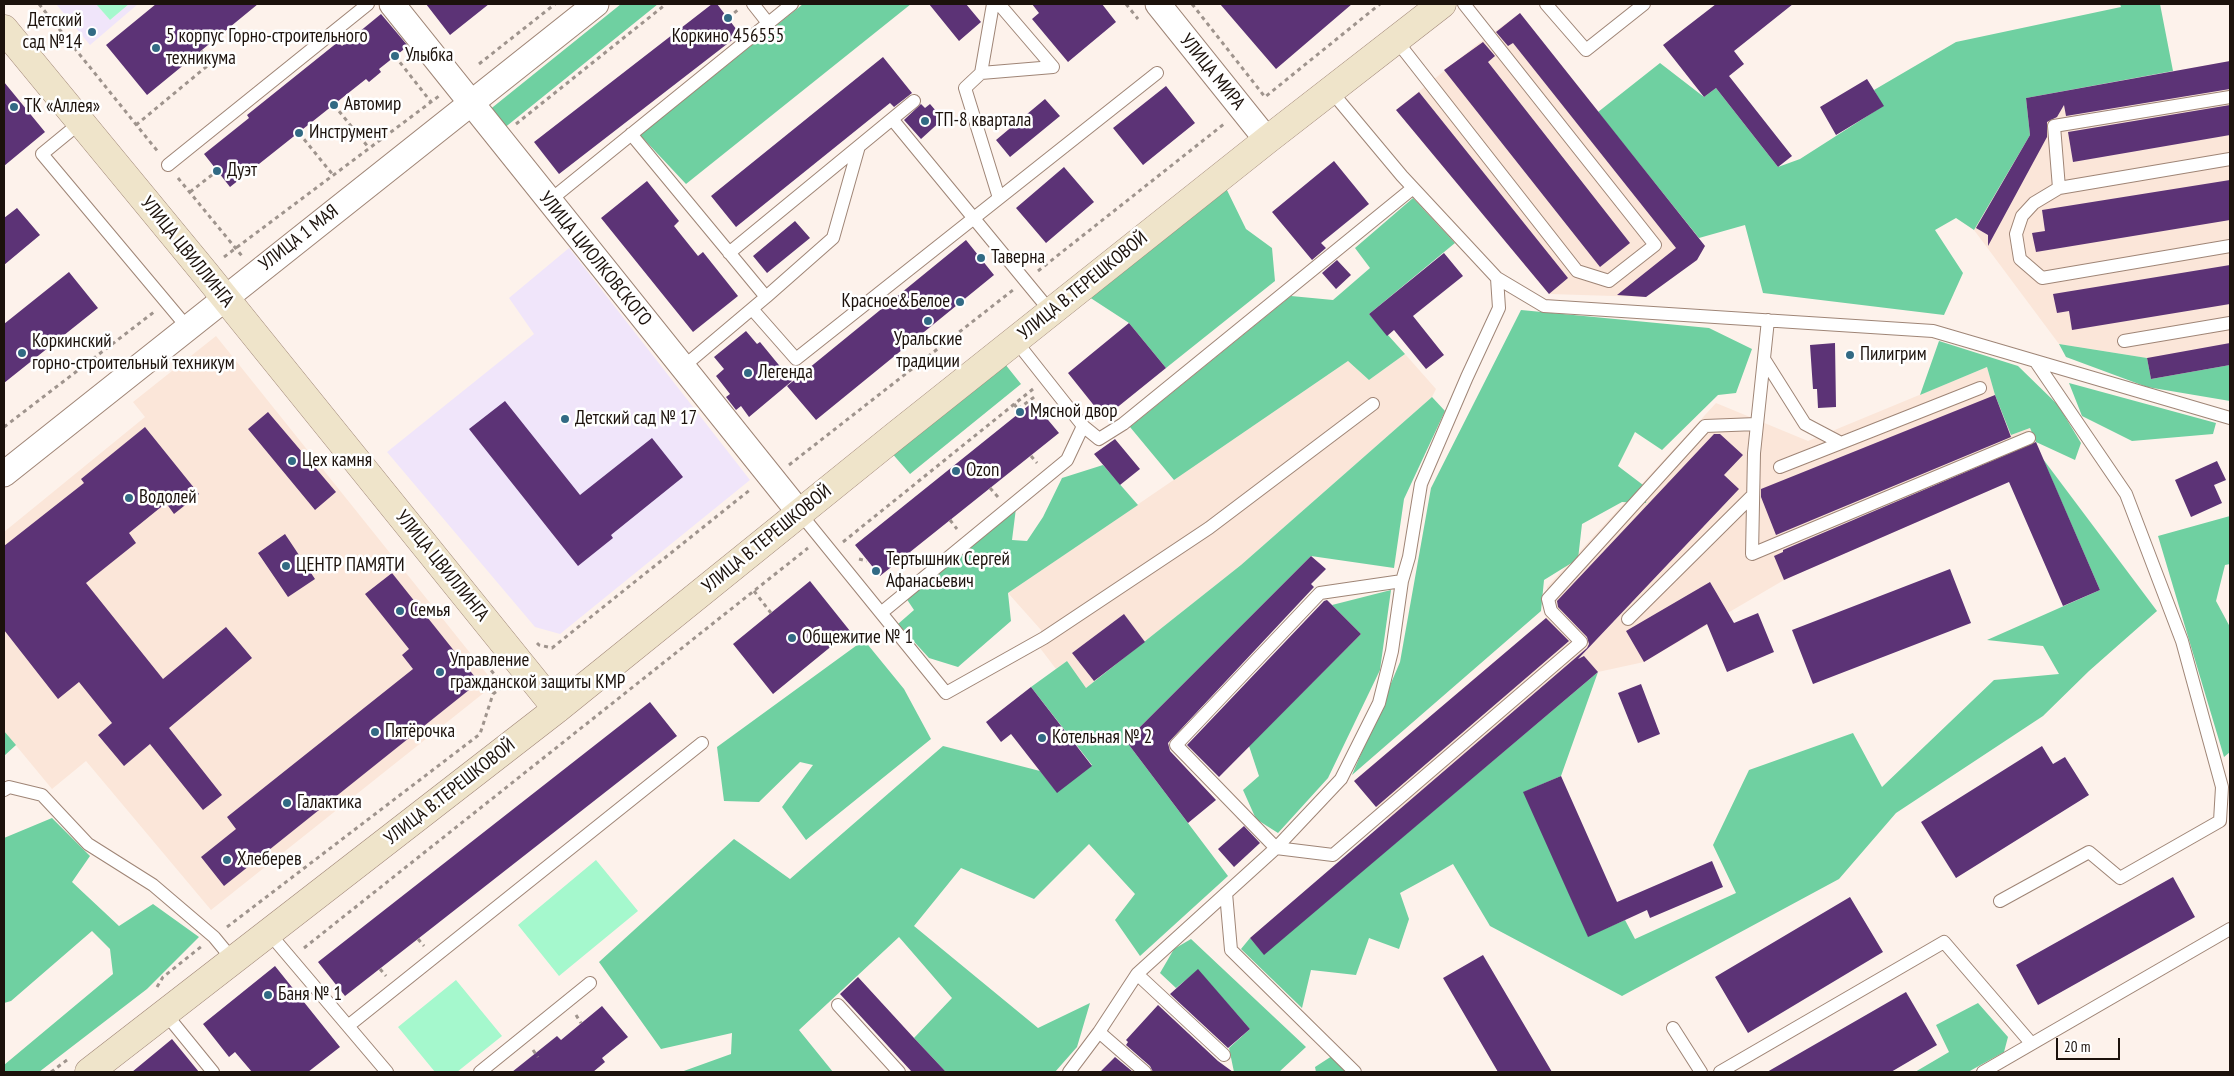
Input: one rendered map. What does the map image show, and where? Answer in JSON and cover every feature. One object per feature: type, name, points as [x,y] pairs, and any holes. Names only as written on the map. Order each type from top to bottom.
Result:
[{"type":"main road","name":"УЛИЦА В.ТЕРЕШКОВОЙ","points":[[81,1064],[160,1002],[233,960],[557,709],[799,512],[1267,140],[1442,4]]},
{"type":"main road","name":"УЛИЦА ЦВИЛЛИНГА","points":[[4,29],[205,272],[557,709]]},
{"type":"street","name":"УЛИЦА ЦИОЛКОВСКОГО","points":[[392,4],[799,512]]},
{"type":"street","name":"УЛИЦА 1 МАЯ","points":[[4,474],[224,297],[596,4]]},
{"type":"street","name":"УЛИЦА МИРА","points":[[1158,4],[1267,140]]},
{"type":"lane","points":[[168,165],[368,4]]},
{"type":"lane","points":[[753,4],[768,23]]},
{"type":"lane","points":[[549,200],[792,4]]},
{"type":"lane","points":[[993,4],[981,73],[965,88],[998,198]]},
{"type":"lane","points":[[981,73],[1053,67],[999,4]]},
{"type":"lane","points":[[1396,40],[1577,271],[1610,281],[1655,245],[1464,4]]},
{"type":"lane","points":[[1546,4],[1586,50],[1644,4]]},
{"type":"lane","points":[[752,309],[796,359],[1157,73]]},
{"type":"lane","points":[[1330,91],[1413,188],[1497,278],[1544,306],[1933,332],[2230,418]]},
{"type":"lane","points":[[2059,188],[2054,126],[2230,97]]},
{"type":"lane","points":[[729,253],[914,101]]},
{"type":"lane","points":[[892,119],[1051,312]]},
{"type":"lane","points":[[81,122],[42,154],[187,327]]},
{"type":"lane","points":[[631,134],[766,297]]},
{"type":"lane","points":[[682,367],[833,238],[859,146]]},
{"type":"lane","points":[[2230,159],[2059,188],[2034,203],[2022,216],[2016,234],[2020,259],[2042,278],[2230,246]]},
{"type":"lane","points":[[1016,340],[1083,426],[1099,439],[1122,424],[1413,188]]},
{"type":"lane","points":[[1069,1072],[1099,1032],[1137,974],[1276,848],[1342,778],[1379,703],[1392,651],[1402,581],[1409,557],[1421,484],[1499,308],[1497,278]]},
{"type":"lane","points":[[1768,320],[1757,424],[1752,554],[2028,438]]},
{"type":"lane","points":[[2124,341],[2230,323]]},
{"type":"lane","points":[[1764,359],[1805,424],[1840,443]]},
{"type":"lane","points":[[2000,901],[2089,852],[2120,878],[2220,821],[2222,787],[2182,641],[2126,494],[2036,362]]},
{"type":"lane","points":[[1780,466],[1980,388]]},
{"type":"lane","points":[[799,512],[946,693],[1044,638],[1209,528],[1373,404]]},
{"type":"lane","points":[[1402,581],[1320,593],[1176,745],[1276,848],[1333,855],[1581,642],[1551,611],[1548,599],[1705,426],[1757,424]]},
{"type":"lane","points":[[881,612],[1067,460],[1083,426]]},
{"type":"lane","points":[[1628,620],[1753,495]]},
{"type":"lane","points":[[348,1026],[702,743]]},
{"type":"lane","points":[[4,790],[9,787],[42,795],[88,844],[153,885],[214,937],[233,960]]},
{"type":"lane","points":[[1226,893],[1231,950],[1356,1072]]},
{"type":"lane","points":[[1983,1072],[2230,929]]},
{"type":"lane","points":[[269,933],[290,955],[387,1072]]},
{"type":"lane","points":[[1720,1072],[1944,942],[2031,1043]]},
{"type":"lane","points":[[1137,974],[1224,1055]]},
{"type":"lane","points":[[480,1072],[590,982]]},
{"type":"lane","points":[[160,1002],[213,1072]]},
{"type":"lane","points":[[838,1006],[899,1072]]},
{"type":"lane","points":[[1673,1028],[1701,1072]]},
{"type":"lane","points":[[1099,1032],[1145,1072]]},
{"type":"path","points":[[39,4],[256,273]]},
{"type":"path","points":[[470,102],[554,4]]},
{"type":"path","points":[[205,272],[432,102],[470,102],[509,130],[666,4]]},
{"type":"path","points":[[1126,4],[1144,26]]},
{"type":"path","points":[[1192,4],[1265,97],[1380,4]]},
{"type":"path","points":[[136,125],[212,62],[202,51]]},
{"type":"path","points":[[395,56],[432,102]]},
{"type":"path","points":[[334,105],[369,148]]},
{"type":"path","points":[[160,1002],[163,977],[480,734],[493,694],[769,474],[781,472],[1225,125],[1219,117]]},
{"type":"path","points":[[299,133],[333,175]]},
{"type":"path","points":[[190,192],[217,171]]},
{"type":"path","points":[[4,427],[166,302]]},
{"type":"path","points":[[290,955],[308,946],[808,547],[831,552],[1035,387],[1039,393],[1019,411],[1014,404]]},
{"type":"path","points":[[754,591],[771,613]]},
{"type":"path","points":[[533,638],[539,645],[552,648]]},
{"type":"path","points":[[51,1072],[81,1064]]},
{"type":"shaded area","name":"Детский сад №14","points":[[56,4],[96,4],[110,20],[129,4],[138,4],[90,45]]},
{"type":"shaded area","points":[[1520,13],[1705,246],[1697,260],[1646,297],[1549,294],[1396,110],[1475,46]]},
{"type":"shaded area","points":[[2230,61],[2230,365],[2151,379],[2147,358],[2059,344],[1974,230],[2030,135],[2026,98]]},
{"type":"shaded area","name":"Детский сад № 17","points":[[569,248],[750,480],[560,634],[535,627],[387,452],[534,334],[509,298]]},
{"type":"shaded area","points":[[216,336],[495,684],[211,910],[86,761],[52,789],[4,731],[4,532],[145,417],[133,402]]},
{"type":"shaded area","points":[[1405,354],[1436,389],[1432,397],[1241,565],[1085,689],[1067,661],[1056,669],[1040,648],[1041,630],[1008,593],[1348,361],[1369,380]]},
{"type":"shaded area","points":[[1987,367],[1995,395],[2011,435],[2030,428],[2043,459],[2006,475],[2009,482],[1784,580],[1644,662],[1598,672],[1264,955],[1250,938],[1389,820],[1354,781],[1546,618],[1547,587],[1716,403],[1808,441]]},
{"type":"green space","points":[[96,4],[129,4],[110,20]]},
{"type":"green space","points":[[621,4],[658,4],[503,129],[488,111]]},
{"type":"green space","points":[[803,4],[911,4],[686,184],[640,135]]},
{"type":"green space","points":[[2120,4],[2160,4],[2173,71],[2026,98],[2030,135],[1974,230],[1956,218],[1935,230],[1963,273],[1944,315],[1763,293],[1745,225],[1699,238],[1598,112],[1660,63],[1704,97],[1716,88],[1778,167],[1800,159],[1883,106],[1874,90],[1956,42],[2121,7]]},
{"type":"green space","points":[[1224,184],[1246,229],[1272,248],[1275,281],[1166,368],[1129,323],[1086,295]]},
{"type":"green space","points":[[1413,198],[1455,243],[1369,314],[1405,354],[1369,380],[1348,361],[1174,480],[1130,427],[1291,296],[1333,300],[1370,268],[1355,248]]},
{"type":"green space","points":[[1521,310],[1709,328],[1752,349],[1736,393],[1718,395],[1662,450],[1635,432],[1618,466],[1647,488],[1646,503],[1622,502],[1582,524],[1578,559],[1544,580],[1541,611],[1352,775],[1400,662],[1431,488]]},
{"type":"green space","points":[[1939,341],[2018,366],[2058,405],[2081,443],[2075,460],[2036,442],[2030,428],[2011,435],[1995,395],[1987,367],[1920,395]]},
{"type":"green space","points":[[2059,344],[2147,358],[2151,379],[2230,365],[2230,401],[2147,387],[2066,357]]},
{"type":"green space","points":[[1001,359],[1021,384],[910,474],[890,451]]},
{"type":"green space","points":[[2069,383],[2216,423],[2213,434],[2132,441],[2082,416]]},
{"type":"green space","points":[[1432,397],[1445,411],[1404,499],[1394,568],[1311,556],[1126,741],[1228,876],[1140,956],[1115,920],[1135,894],[1089,844],[1034,899],[961,868],[914,926],[1038,1028],[1090,1003],[1077,1047],[1055,1072],[946,1072],[914,1038],[952,998],[899,937],[799,1030],[833,1072],[681,1072],[731,1054],[732,1033],[661,1049],[599,962],[734,839],[790,879],[943,746],[1040,771],[1057,792],[1092,765],[1031,687],[1067,661],[1086,688],[1241,565]]},
{"type":"green space","points":[[2043,459],[2157,611],[2089,671],[2043,716],[1896,813],[1839,879],[1622,996],[1490,926],[1453,864],[1400,893],[1409,919],[1399,949],[1369,938],[1356,975],[1311,970],[1302,1008],[1241,949],[1250,938],[1264,954],[1598,672],[1561,776],[1524,792],[1588,936],[1625,920],[1635,939],[1736,893],[1713,845],[1749,770],[1853,733],[1882,787],[1994,680],[2059,674],[2043,646],[1987,640],[2100,590]]},
{"type":"green space","points":[[1103,465],[1138,505],[1008,593],[1011,621],[958,667],[929,658],[898,624],[914,610],[906,598],[1016,508],[1012,540],[1027,541],[1043,517],[1062,478]]},
{"type":"green space","points":[[2230,516],[2230,564],[2225,565],[2216,601],[2230,627],[2230,752],[2224,757],[2158,536]]},
{"type":"green space","points":[[1391,590],[1380,670],[1328,778],[1278,833],[1256,819],[1243,790],[1259,776],[1249,746],[1361,634],[1332,605]]},
{"type":"green space","points":[[864,640],[904,689],[931,739],[806,840],[782,807],[813,765],[800,762],[759,802],[724,801],[717,747]]},
{"type":"green space","points":[[4,731],[16,745],[4,756]]},
{"type":"green space","points":[[52,818],[90,856],[72,882],[119,926],[153,904],[199,937],[147,989],[39,1072],[4,1072],[4,1065],[113,974],[110,949],[92,931],[11,1001],[4,1003],[4,838]]},
{"type":"green space","points":[[596,860],[638,911],[559,976],[518,925]]},
{"type":"green space","points":[[1191,939],[1306,1047],[1279,1072],[1234,1072],[1229,1048],[1250,1029],[1198,970],[1176,988],[1160,973],[1174,949]]},
{"type":"green space","points":[[456,980],[502,1036],[457,1072],[435,1072],[398,1027]]},
{"type":"green space","points":[[1978,1003],[2008,1037],[2004,1052],[1968,1072],[1915,1072],[1949,1052],[1936,1025]]},
{"type":"green space","points":[[1332,1056],[1346,1072],[1316,1072],[1315,1067]]},
{"type":"building","name":"5 корпус Горно-строительного техникума","points":[[156,4],[258,4],[147,95],[106,45]]},
{"type":"building","points":[[426,4],[489,4],[450,35]]},
{"type":"building","points":[[712,4],[717,4],[740,34],[559,174],[534,142]]},
{"type":"building","points":[[929,4],[966,4],[981,22],[959,41]]},
{"type":"building","points":[[1032,4],[1102,4],[1116,22],[1068,62],[1032,19],[1039,13]]},
{"type":"building","points":[[1220,4],[1352,4],[1276,69]]},
{"type":"building","points":[[1716,4],[1793,4],[1734,51],[1744,64],[1729,76],[1792,156],[1778,167],[1716,88],[1704,97],[1663,45]]},
{"type":"building","points":[[1520,13],[1705,246],[1697,260],[1646,297],[1617,295],[1676,248],[1513,43],[1508,46],[1496,32]]},
{"type":"building","points":[[381,14],[408,46],[379,69],[381,72],[369,82],[366,79],[230,187],[204,154],[249,118],[247,115],[338,42],[342,46]]},
{"type":"building","points":[[1483,42],[1495,56],[1488,62],[1630,243],[1600,267],[1444,70]]},
{"type":"building","points":[[883,57],[912,93],[894,107],[890,103],[736,227],[711,196]]},
{"type":"building","points":[[2230,61],[2230,89],[2066,116],[2064,105],[2057,117],[2047,122],[2047,137],[1988,246],[1988,235],[1976,228],[2030,135],[2026,98]]},
{"type":"building","points":[[1867,79],[1884,106],[1836,135],[1820,107]]},
{"type":"building","name":"ТК «Аллея»","points":[[4,82],[45,132],[4,166]]},
{"type":"building","points":[[1166,86],[1195,123],[1143,165],[1113,128]]},
{"type":"building","points":[[1419,92],[1568,278],[1549,294],[1396,110]]},
{"type":"building","points":[[1045,99],[1060,116],[1010,157],[996,140]]},
{"type":"building","name":"ТП-8 квартала","points":[[921,104],[925,108],[930,104],[943,119],[921,139],[904,120]]},
{"type":"building","points":[[2230,105],[2230,135],[2073,162],[2068,132]]},
{"type":"building","points":[[1334,161],[1369,204],[1321,243],[1326,248],[1312,260],[1272,212]]},
{"type":"building","points":[[1064,167],[1094,202],[1046,243],[1016,208]]},
{"type":"building","points":[[2230,180],[2230,220],[2036,252],[2032,233],[2045,231],[2042,210]]},
{"type":"building","points":[[647,181],[679,221],[674,226],[698,256],[703,252],[738,296],[693,332],[601,218]]},
{"type":"building","points":[[17,208],[40,235],[4,265],[4,218]]},
{"type":"building","points":[[795,221],[810,238],[767,273],[753,256]]},
{"type":"building","points":[[966,240],[994,275],[816,420],[787,386]]},
{"type":"building","points":[[1444,253],[1463,276],[1413,316],[1444,355],[1426,369],[1394,330],[1387,336],[1369,314]]},
{"type":"building","points":[[1337,260],[1351,275],[1336,289],[1322,273]]},
{"type":"building","points":[[2230,265],[2230,304],[2072,330],[2069,311],[2057,313],[2053,294]]},
{"type":"building","name":"Коркинский горно-строительный техникум","points":[[69,272],[98,308],[4,383],[4,324]]},
{"type":"building","points":[[1129,323],[1166,368],[1104,418],[1068,373]]},
{"type":"building","name":"Легенда","points":[[746,331],[757,344],[760,342],[792,381],[749,417],[741,406],[736,410],[726,397],[730,394],[716,376],[724,369],[714,357]]},
{"type":"building","points":[[1835,343],[1836,407],[1818,408],[1817,389],[1813,389],[1810,345]]},
{"type":"building","points":[[2230,343],[2230,365],[2151,379],[2147,358]]},
{"type":"building","points":[[1995,395],[2011,437],[1776,535],[1761,497],[1761,489]]},
{"type":"building","points":[[505,401],[580,495],[652,438],[683,477],[611,535],[613,538],[578,566],[469,429]]},
{"type":"building","points":[[1033,402],[1059,433],[880,576],[855,545]]},
{"type":"building","name":"Цех камня","points":[[268,412],[336,492],[315,510],[248,429]]},
{"type":"building","points":[[145,427],[199,494],[174,514],[166,503],[129,533],[136,543],[86,583],[163,679],[226,627],[252,658],[169,728],[222,795],[203,810],[150,744],[124,766],[98,735],[112,723],[79,682],[58,699],[4,630],[4,546],[84,483],[81,479]]},
{"type":"building","points":[[1714,434],[1720,434],[1743,455],[1724,475],[1739,489],[1578,659],[1584,656],[1598,672],[1264,955],[1250,938],[1587,648],[1589,644],[1587,637],[1558,607],[1557,601]]},
{"type":"building","points":[[1115,439],[1140,469],[1120,485],[1094,454]]},
{"type":"building","points":[[2036,442],[2100,590],[2063,606],[2009,482],[1784,580],[1774,556],[1783,552],[1783,550]]},
{"type":"building","points":[[2217,461],[2226,480],[2214,485],[2222,503],[2191,517],[2175,480]]},
{"type":"building","name":"ЦЕНТР ПАМЯТИ","points":[[285,534],[315,579],[288,597],[258,553]]},
{"type":"building","points":[[1311,556],[1326,569],[1311,584],[1314,587],[1168,743],[1170,751],[1216,800],[1188,823],[1126,741]]},
{"type":"building","points":[[1950,569],[1971,623],[1813,684],[1792,630]]},
{"type":"building","points":[[392,573],[479,682],[224,886],[201,857],[236,829],[227,817],[413,669],[402,655],[409,649],[365,594]]},
{"type":"building","name":"Общежитие № 1","points":[[810,581],[850,631],[773,694],[733,644]]},
{"type":"building","points":[[1710,582],[1734,623],[1758,613],[1774,652],[1727,672],[1707,624],[1644,662],[1626,631]]},
{"type":"building","points":[[1327,600],[1361,634],[1219,777],[1187,745]]},
{"type":"building","points":[[1124,614],[1145,642],[1094,681],[1072,653]]},
{"type":"building","points":[[1546,618],[1569,641],[1376,807],[1354,781]]},
{"type":"building","points":[[1641,684],[1660,734],[1638,743],[1618,693]]},
{"type":"building","name":"Котельная № 2","points":[[1031,687],[1092,766],[1057,793],[1011,734],[1001,742],[986,722]]},
{"type":"building","points":[[650,702],[677,736],[345,996],[318,962]]},
{"type":"building","points":[[2042,746],[2053,764],[2065,757],[2089,795],[1956,878],[1921,822]]},
{"type":"building","points":[[1561,776],[1617,902],[1712,861],[1723,887],[1650,918],[1647,910],[1588,937],[1523,792]]},
{"type":"building","points":[[1244,826],[1260,843],[1234,867],[1218,849]]},
{"type":"building","points":[[2173,877],[2195,917],[2038,1005],[2016,965]]},
{"type":"building","points":[[1850,897],[1883,952],[1748,1033],[1715,977]]},
{"type":"building","points":[[1483,955],[1552,1072],[1498,1072],[1443,978]]},
{"type":"building","name":"Баня № 1","points":[[275,966],[340,1047],[308,1072],[252,1072],[235,1052],[229,1057],[203,1024]]},
{"type":"building","points":[[1198,969],[1250,1029],[1228,1048],[1170,994]]},
{"type":"building","points":[[858,977],[946,1072],[912,1072],[840,994]]},
{"type":"building","points":[[1906,992],[1937,1045],[1891,1072],[1767,1072]]},
{"type":"building","points":[[1158,1005],[1218,1061],[1233,1072],[1153,1072],[1150,1066],[1126,1045],[1128,1042],[1126,1040]]},
{"type":"building","points":[[602,1006],[628,1037],[602,1058],[605,1062],[593,1072],[512,1072],[557,1036],[561,1040]]},
{"type":"building","points":[[172,1039],[199,1072],[132,1072]]},
{"type":"building","points":[[1115,1057],[1133,1072],[1100,1072]]},
{"type":"place","name":"Коркино 456555","points":[[728,18]]},
{"type":"place","name":"Детский сад №14","points":[[92,32]]},
{"type":"place","name":"5 корпус Горно-строительного техникума","points":[[156,48]]},
{"type":"place","name":"Улыбка","points":[[395,56]]},
{"type":"place","name":"Автомир","points":[[334,105]]},
{"type":"place","name":"ТК «Аллея»","points":[[14,107]]},
{"type":"place","name":"ТП-8 квартала","points":[[925,121]]},
{"type":"place","name":"Инструмент","points":[[299,133]]},
{"type":"place","name":"Дуэт","points":[[217,171]]},
{"type":"place","name":"Таверна","points":[[981,258]]},
{"type":"place","name":"Красное&Белое","points":[[960,302]]},
{"type":"place","name":"Уральские традиции","points":[[928,321]]},
{"type":"place","name":"Коркинский горно-строительный техникум","points":[[22,353]]},
{"type":"place","name":"Пилигрим","points":[[1850,355]]},
{"type":"place","name":"Легенда","points":[[748,373]]},
{"type":"place","name":"Мясной двор","points":[[1020,412]]},
{"type":"place","name":"Детский сад № 17","points":[[565,419]]},
{"type":"place","name":"Цех камня","points":[[292,461]]},
{"type":"place","name":"Ozon","points":[[956,471]]},
{"type":"place","name":"Водолей","points":[[129,498]]},
{"type":"place","name":"ЦЕНТР ПАМЯТИ","points":[[286,566]]},
{"type":"place","name":"Тертышник Сергей Афанасьевич","points":[[876,571]]},
{"type":"place","name":"Семья","points":[[400,611]]},
{"type":"place","name":"Общежитие № 1","points":[[792,638]]},
{"type":"place","name":"Управление гражданской защиты КМР","points":[[440,672]]},
{"type":"place","name":"Пятёрочка","points":[[375,732]]},
{"type":"place","name":"Котельная № 2","points":[[1042,738]]},
{"type":"place","name":"Галактика","points":[[287,803]]},
{"type":"place","name":"Хлеберев","points":[[227,860]]},
{"type":"place","name":"Баня № 1","points":[[268,995]]}]
